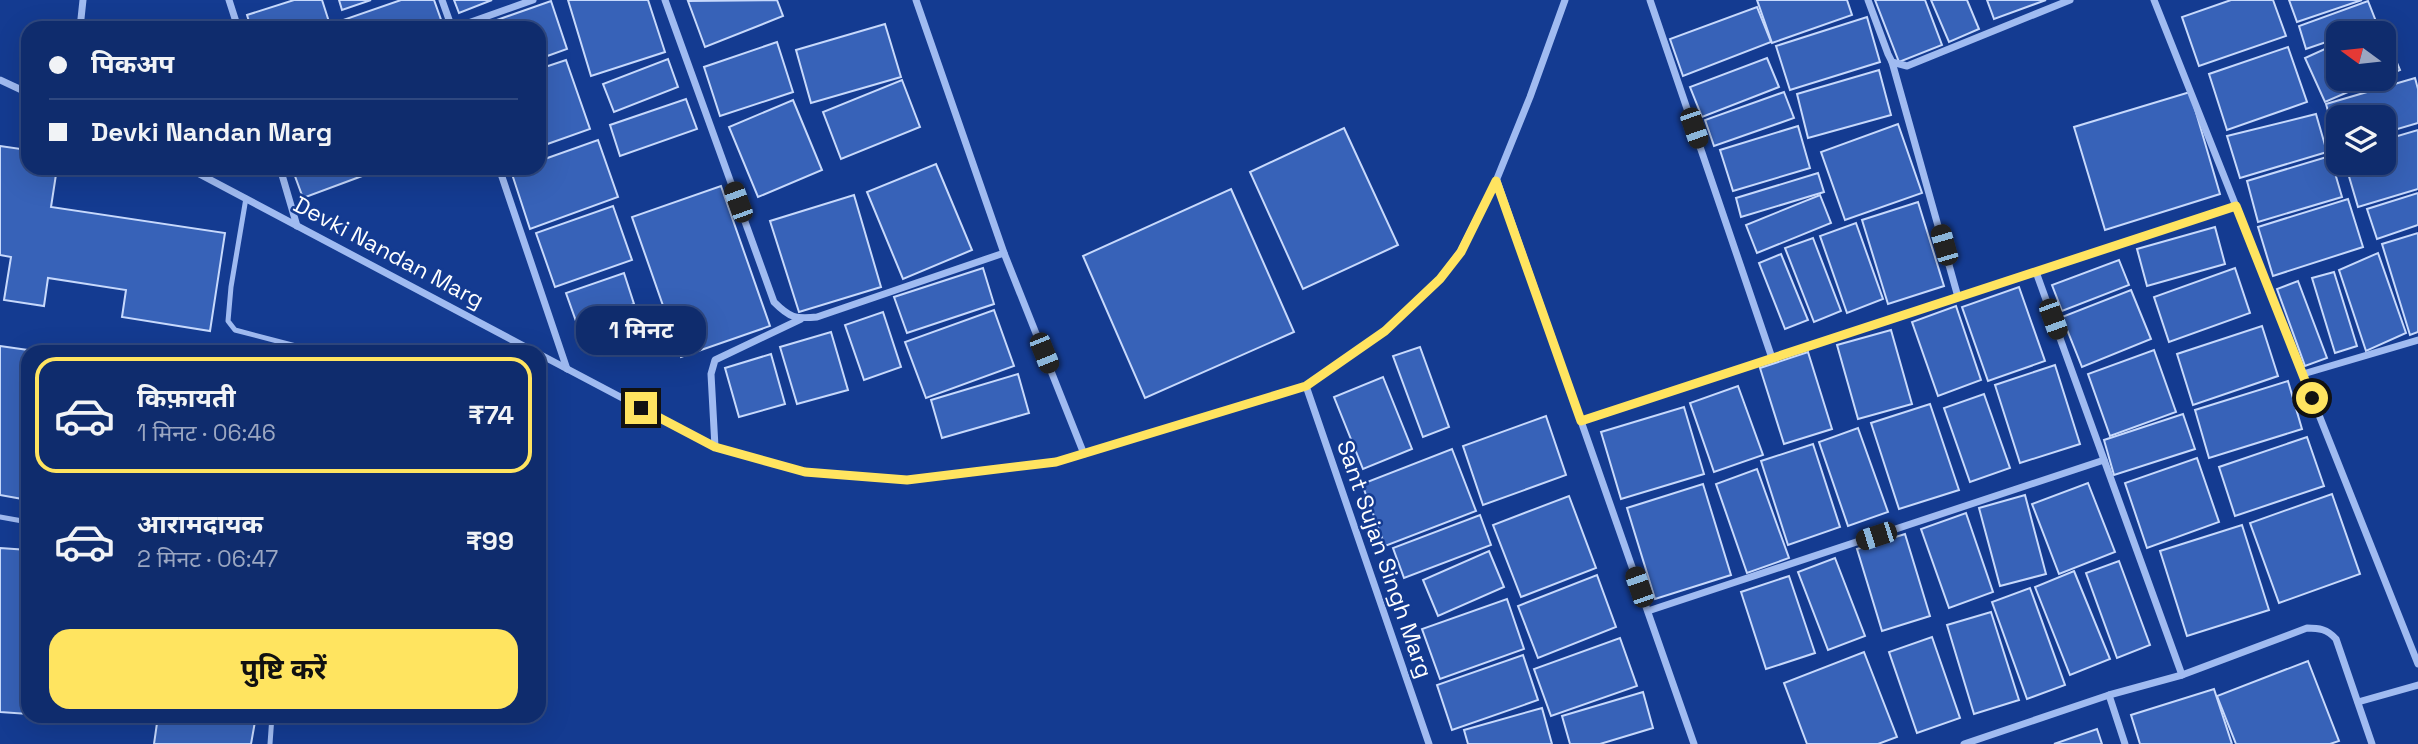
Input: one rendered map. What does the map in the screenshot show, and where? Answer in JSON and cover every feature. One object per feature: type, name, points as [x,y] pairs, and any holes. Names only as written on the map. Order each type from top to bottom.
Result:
[{"type":"street","points":[[81,21],[83,0]]},
{"type":"street","points":[[229,0],[236,21]]},
{"type":"street","points":[[442,0],[450,21]]},
{"type":"street","points":[[473,21],[533,0]]},
{"type":"street","points":[[665,0],[774,302],[788,316],[800,319]]},
{"type":"street","points":[[916,0],[1004,253],[1084,454]]},
{"type":"street","name":"Devki Nandan Marg","points":[[546,358],[715,447],[805,472],[907,480],[1056,462],[1306,386],[1385,331],[1440,279],[1461,252],[1496,181],[1565,0]]},
{"type":"street","points":[[1650,0],[1772,358]]},
{"type":"street","points":[[1868,0],[1892,62],[1958,297]]},
{"type":"street","points":[[1892,62],[1916,65],[2070,0]]},
{"type":"street","points":[[2154,0],[2418,664]]},
{"type":"street","points":[[0,80],[21,90]]},
{"type":"street","name":"Devki Nandan Marg","points":[[202,175],[522,345]]},
{"type":"street","points":[[282,175],[297,226]]},
{"type":"street","points":[[501,175],[567,369]]},
{"type":"street","points":[[1496,181],[1694,744]]},
{"type":"street","points":[[1581,421],[2236,206]]},
{"type":"street","points":[[715,447],[711,374],[715,360],[800,319],[817,317],[1004,253]]},
{"type":"street","points":[[2036,272],[2182,675]]},
{"type":"street","points":[[2303,374],[2418,340]]},
{"type":"street","name":"Sant Sujan Singh Marg","points":[[1306,386],[1429,744]]},
{"type":"street","points":[[1648,611],[2104,460]]},
{"type":"street","points":[[1964,744],[2109,695],[2182,675],[2306,628],[2317,628],[2330,633],[2336,639],[2372,744]]},
{"type":"street","points":[[2358,702],[2418,685]]},
{"type":"street","points":[[2109,695],[2125,744]]},
{"type":"lane","points":[[246,198],[228,321],[235,330],[292,345]]},
{"type":"lane","points":[[0,517],[21,521]]},
{"type":"lane","points":[[270,744],[272,723]]},
{"type":"building","points":[[294,0],[322,0],[329,21],[249,21],[247,15]]},
{"type":"building","points":[[339,0],[371,0],[342,10]]},
{"type":"building","points":[[401,0],[434,0],[442,21],[343,21]]},
{"type":"building","points":[[454,0],[492,0],[459,13]]},
{"type":"building","points":[[568,0],[648,0],[665,52],[591,76]]},
{"type":"building","points":[[777,0],[783,16],[705,47],[688,1]]},
{"type":"building","points":[[1757,0],[1847,0],[1852,15],[1772,43]]},
{"type":"building","points":[[1875,0],[1925,0],[1942,45],[1899,62]]},
{"type":"building","points":[[1931,0],[1967,0],[1979,29],[1949,42]]},
{"type":"building","points":[[1987,0],[2046,0],[1994,19]]},
{"type":"building","points":[[2231,0],[2273,0],[2286,36],[2199,66],[2182,17]]},
{"type":"building","points":[[2289,0],[2362,0],[2297,22]]},
{"type":"building","points":[[551,1],[567,49],[546,56],[546,21],[494,21]]},
{"type":"building","points":[[2368,1],[2376,21],[2326,21],[2326,42],[2306,49],[2299,26]]},
{"type":"building","points":[[1757,7],[1771,42],[1683,76],[1670,39]]},
{"type":"building","points":[[1867,17],[1880,62],[1790,90],[1776,46]]},
{"type":"building","points":[[885,24],[901,77],[811,103],[796,50]]},
{"type":"building","points":[[777,42],[793,92],[720,116],[704,67]]},
{"type":"building","points":[[2288,47],[2307,102],[2227,130],[2209,74]]},
{"type":"building","points":[[2326,48],[2326,91],[2350,91],[2325,102],[2305,58]]},
{"type":"building","points":[[1767,58],[1779,87],[1702,117],[1690,87]]},
{"type":"building","points":[[668,59],[678,87],[614,112],[603,84]]},
{"type":"building","points":[[566,60],[590,129],[546,145],[546,67]]},
{"type":"building","points":[[1879,70],[1891,115],[1808,138],[1797,94]]},
{"type":"building","points":[[2415,78],[2418,89],[2418,123],[2396,129],[2396,105],[2326,105],[2370,91],[2396,91],[2396,84]]},
{"type":"building","points":[[902,80],[920,127],[841,159],[823,112]]},
{"type":"building","points":[[1784,92],[1794,118],[1714,146],[1705,120]]},
{"type":"building","points":[[2190,92],[2220,194],[2105,230],[2074,127]]},
{"type":"building","points":[[686,99],[697,129],[620,156],[610,125]]},
{"type":"building","points":[[793,100],[822,170],[758,197],[729,127]]},
{"type":"building","points":[[2316,114],[2326,152],[2240,178],[2227,136]]},
{"type":"building","points":[[1898,124],[1922,193],[1845,220],[1821,152]]},
{"type":"building","points":[[1798,126],[1810,168],[1733,191],[1720,150]]},
{"type":"building","points":[[1344,128],[1398,245],[1303,289],[1250,172]]},
{"type":"building","points":[[2418,130],[2418,189],[2358,207],[2349,175],[2396,175],[2396,136]]},
{"type":"building","points":[[598,140],[618,197],[530,229],[512,175],[546,175],[546,159]]},
{"type":"building","points":[[0,146],[21,149],[21,175],[56,175],[51,207],[225,233],[210,331],[122,317],[126,290],[48,278],[44,306],[4,300],[11,257],[0,255]]},
{"type":"building","points":[[2326,157],[2326,175],[2336,175],[2342,197],[2258,222],[2247,181]]},
{"type":"building","points":[[936,164],[972,250],[903,279],[867,192]]},
{"type":"building","points":[[1818,173],[1824,192],[1741,217],[1736,198]]},
{"type":"building","points":[[295,175],[365,175],[303,198]]},
{"type":"building","points":[[721,186],[770,326],[681,357],[632,217]]},
{"type":"building","points":[[1231,189],[1294,332],[1145,398],[1083,256]]},
{"type":"building","points":[[2418,193],[2418,225],[2377,239],[2367,209]]},
{"type":"building","points":[[854,195],[881,287],[799,312],[770,221]]},
{"type":"building","points":[[1820,195],[1831,223],[1757,253],[1746,225]]},
{"type":"building","points":[[2348,199],[2363,247],[2273,276],[2258,227]]},
{"type":"building","points":[[1918,202],[1944,286],[1888,304],[1862,220]]},
{"type":"building","points":[[613,206],[632,260],[555,287],[536,233]]},
{"type":"building","points":[[1856,223],[1883,299],[1847,313],[1820,236]]},
{"type":"building","points":[[2215,227],[2225,264],[2147,286],[2137,249]]},
{"type":"building","points":[[2418,233],[2418,332],[2410,335],[2382,244]]},
{"type":"building","points":[[1813,238],[1841,311],[1814,322],[1785,248]]},
{"type":"building","points":[[2378,253],[2406,333],[2366,351],[2339,270]]},
{"type":"building","points":[[1781,254],[1808,320],[1785,329],[1759,263]]},
{"type":"building","points":[[2119,260],[2129,285],[2062,311],[2052,285]]},
{"type":"building","points":[[983,268],[994,304],[907,333],[894,297]]},
{"type":"building","points":[[2235,268],[2250,313],[2169,342],[2154,297]]},
{"type":"building","points":[[2334,272],[2357,346],[2335,353],[2312,278]]},
{"type":"building","points":[[624,273],[634,304],[577,324],[566,293]]},
{"type":"building","points":[[2298,281],[2327,358],[2305,366],[2277,289]]},
{"type":"building","points":[[2019,287],[2045,361],[1988,381],[1962,307]]},
{"type":"building","points":[[2131,290],[2151,339],[2082,367],[2062,317]]},
{"type":"building","points":[[1956,306],[1981,380],[1938,396],[1912,322]]},
{"type":"building","points":[[994,310],[1014,366],[926,398],[905,342]]},
{"type":"building","points":[[883,312],[901,367],[864,380],[845,325]]},
{"type":"building","points":[[2262,326],[2278,376],[2193,405],[2177,354]]},
{"type":"building","points":[[1891,330],[1912,404],[1858,419],[1837,345]]},
{"type":"building","points":[[831,332],[848,390],[797,404],[780,347]]},
{"type":"building","points":[[0,346],[21,349],[21,499],[0,495]]},
{"type":"building","points":[[1420,347],[1449,427],[1423,437],[1393,356]]},
{"type":"building","points":[[2154,350],[2176,412],[2110,436],[2088,374]]},
{"type":"building","points":[[1808,352],[1832,429],[1784,444],[1760,368]]},
{"type":"building","points":[[771,354],[785,404],[739,417],[725,368]]},
{"type":"building","points":[[2055,365],[2080,444],[2020,463],[1995,385]]},
{"type":"building","points":[[1018,374],[1029,413],[942,438],[931,400]]},
{"type":"building","points":[[1383,377],[1412,449],[1363,469],[1334,397]]},
{"type":"building","points":[[2288,381],[2302,429],[2209,458],[2195,410]]},
{"type":"building","points":[[1738,386],[1763,455],[1714,472],[1690,403]]},
{"type":"building","points":[[1984,394],[2010,468],[1970,482],[1944,408]]},
{"type":"building","points":[[1930,404],[1959,490],[1899,509],[1871,423]]},
{"type":"building","points":[[1684,407],[1704,474],[1621,499],[1601,432]]},
{"type":"building","points":[[2183,414],[2195,449],[2114,475],[2104,440]]},
{"type":"building","points":[[1546,416],[1566,475],[1483,505],[1463,446]]},
{"type":"building","points":[[1858,428],[1888,512],[1848,526],[1819,442]]},
{"type":"building","points":[[2307,437],[2324,486],[2235,516],[2219,467]]},
{"type":"building","points":[[1813,444],[1840,527],[1788,545],[1761,461]]},
{"type":"building","points":[[1452,449],[1476,511],[1385,546],[1362,484]]},
{"type":"building","points":[[2197,458],[2219,522],[2147,548],[2125,483]]},
{"type":"building","points":[[1757,469],[1789,558],[1747,573],[1716,484]]},
{"type":"building","points":[[2088,483],[2115,552],[2059,574],[2032,504]]},
{"type":"building","points":[[1703,484],[1731,575],[1655,599],[1627,508]]},
{"type":"building","points":[[2332,494],[2360,574],[2279,603],[2250,523]]},
{"type":"building","points":[[2025,495],[2046,574],[2000,586],[1979,508]]},
{"type":"building","points":[[1569,496],[1596,568],[1521,597],[1493,525]]},
{"type":"building","points":[[1966,513],[1993,592],[1949,608],[1921,529]]},
{"type":"building","points":[[1480,515],[1491,545],[1404,578],[1393,548]]},
{"type":"building","points":[[2242,525],[2269,610],[2187,636],[2160,551]]},
{"type":"building","points":[[1905,534],[1930,616],[1882,631],[1857,549]]},
{"type":"building","points":[[0,548],[21,550],[21,714],[0,712]]},
{"type":"building","points":[[1489,551],[1504,587],[1438,616],[1423,580]]},
{"type":"building","points":[[1835,558],[1865,636],[1828,650],[1798,572]]},
{"type":"building","points":[[2119,561],[2150,645],[2117,658],[2086,573]]},
{"type":"building","points":[[2074,571],[2110,659],[2070,675],[2035,587]]},
{"type":"building","points":[[1597,575],[1616,627],[1538,658],[1518,606]]},
{"type":"building","points":[[1789,576],[1815,653],[1766,669],[1741,592]]},
{"type":"building","points":[[2030,588],[2065,685],[2027,699],[1992,602]]},
{"type":"building","points":[[1507,599],[1524,649],[1440,679],[1422,629]]},
{"type":"building","points":[[1991,612],[2019,700],[1974,714],[1947,625]]},
{"type":"building","points":[[1932,637],[1960,718],[1917,733],[1889,652]]},
{"type":"building","points":[[1620,638],[1637,686],[1551,716],[1534,669]]},
{"type":"building","points":[[1864,652],[1897,737],[1878,744],[1807,744],[1784,683]]},
{"type":"building","points":[[1523,655],[1538,700],[1452,730],[1437,685]]},
{"type":"building","points":[[2308,661],[2339,741],[2330,744],[2236,744],[2217,696]]},
{"type":"building","points":[[2214,689],[2232,744],[2140,744],[2131,715]]},
{"type":"building","points":[[1643,692],[1653,728],[1600,744],[1570,744],[1562,716]]},
{"type":"building","points":[[1542,708],[1552,744],[1468,744],[1464,730]]},
{"type":"building","points":[[157,723],[255,723],[251,744],[154,744]]},
{"type":"building","points":[[2097,729],[2102,744],[2054,744]]},
{"type":"route","points":[[641,408],[715,447],[805,472],[907,480],[1056,462],[1306,386],[1385,331],[1440,279],[1461,252],[1496,181],[1581,421],[2236,206],[2312,398]]}]
